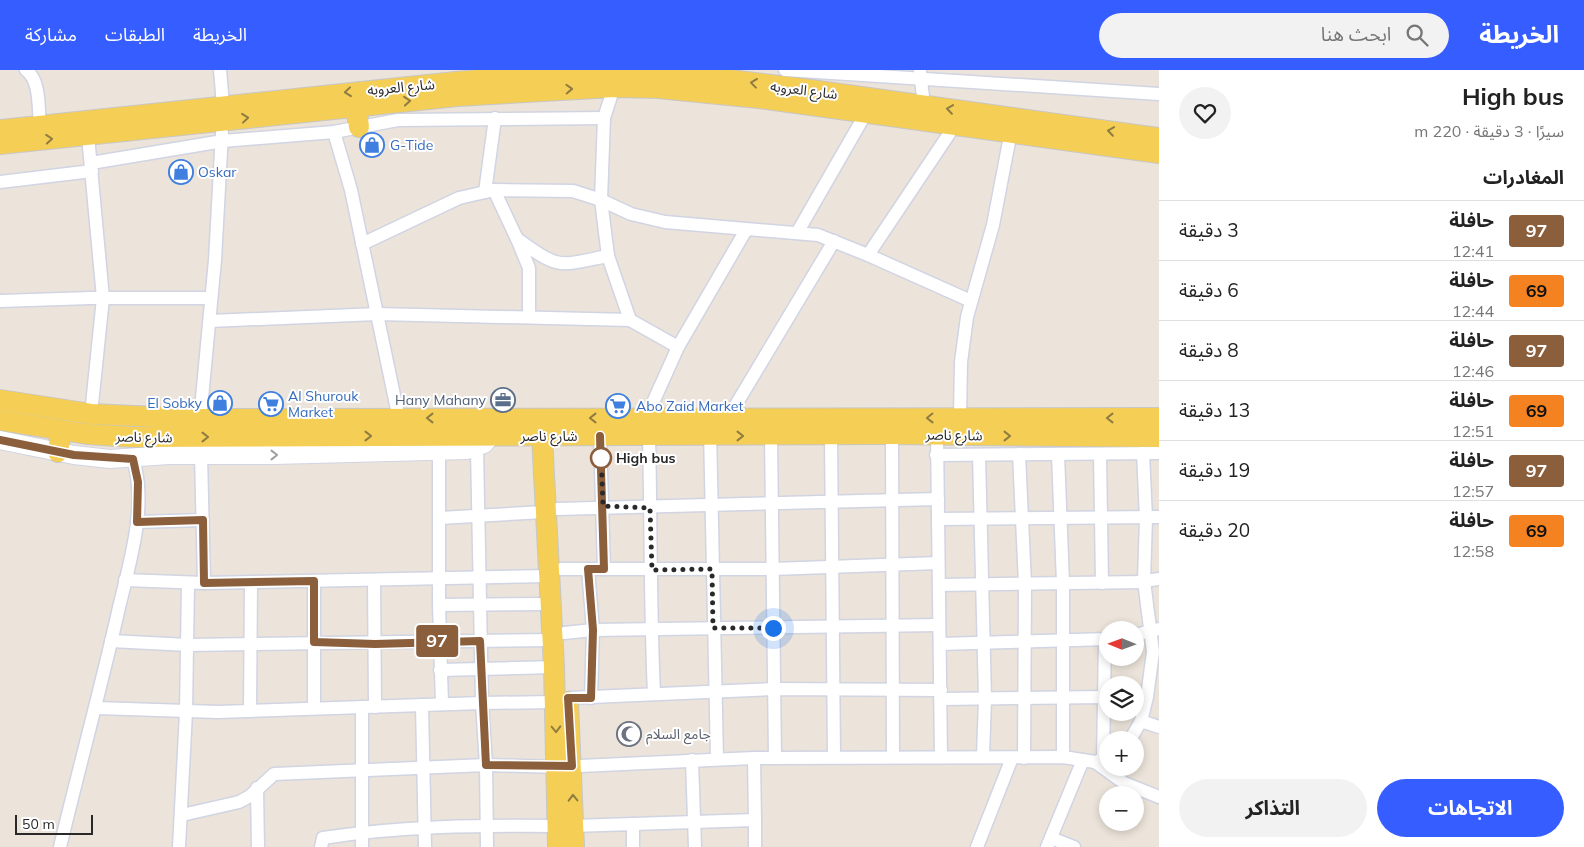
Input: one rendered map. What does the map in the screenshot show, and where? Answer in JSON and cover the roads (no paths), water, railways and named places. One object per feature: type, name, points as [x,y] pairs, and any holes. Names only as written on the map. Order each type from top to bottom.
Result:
[{"type":"main road","name":"شارع العروبه","points":[[0,130],[222,113],[356,106],[457,89],[496,74],[624,72],[690,75],[826,92],[858,107],[924,105],[1012,126],[1159,153]]},
{"type":"main road","name":"شارع العروبه","points":[[0,144],[88,136],[222,113],[457,89],[614,87],[658,88],[858,107],[955,125],[1012,126],[1159,138]]},
{"type":"main road","points":[[356,106],[359,127]]},
{"type":"main road","name":"شارع ناصر","points":[[0,400],[91,414],[200,419],[287,428],[484,442],[648,427],[716,424],[892,434],[937,445],[1159,437]]},
{"type":"main road","name":"شارع ناصر","points":[[716,424],[771,436],[960,418],[1159,418]]},
{"type":"main road","name":"شارع ناصر","points":[[0,420],[61,431],[132,438],[399,419],[614,430]]},
{"type":"main road","points":[[58,452],[61,431]]},
{"type":"main road","points":[[549,436],[551,511],[565,766],[566,826],[574,847]]},
{"type":"main road","points":[[555,572],[549,604],[558,636],[554,667],[562,700]]},
{"type":"main road","points":[[558,847],[566,826]]},
{"type":"street","points":[[28,70],[36,88],[40,126]]},
{"type":"street","points":[[200,419],[216,260],[223,141],[220,70]]},
{"type":"street","points":[[785,70],[920,74],[1159,94]]},
{"type":"street","points":[[826,72],[826,92]]},
{"type":"street","points":[[920,74],[924,105]]},
{"type":"street","points":[[614,87],[604,118],[601,200],[608,256],[630,320]]},
{"type":"street","points":[[798,233],[858,107]]},
{"type":"street","points":[[495,118],[489,191],[517,239],[529,268],[529,316]]},
{"type":"street","points":[[0,182],[91,167],[223,141],[334,132],[398,120],[604,118]]},
{"type":"street","points":[[868,254],[955,125]]},
{"type":"street","points":[[960,418],[962,346],[971,301],[993,225],[1012,126]]},
{"type":"street","points":[[334,132],[351,190],[399,419]]},
{"type":"street","points":[[88,136],[103,298],[91,414]]},
{"type":"street","points":[[362,244],[459,198],[489,191],[573,191],[601,200],[631,214],[651,219],[746,230],[798,233],[834,241],[868,254],[971,301]]},
{"type":"street","points":[[654,694],[651,631],[652,570],[648,427],[678,348],[746,230]]},
{"type":"street","points":[[517,239],[549,261],[559,264],[608,256]]},
{"type":"street","points":[[717,758],[711,505],[716,424],[834,241]]},
{"type":"street","points":[[0,301],[103,298],[211,298]]},
{"type":"street","points":[[210,321],[377,314],[529,316],[630,320],[678,348]]},
{"type":"street","points":[[604,569],[603,506],[614,430]]},
{"type":"street","points":[[821,430],[831,501],[834,757]]},
{"type":"street","points":[[892,434],[894,566],[893,757]]},
{"type":"street","points":[[771,436],[772,689],[775,758]]},
{"type":"street","points":[[0,440],[58,452],[110,459],[202,454],[439,452],[484,442],[480,515],[480,641],[486,765],[487,847]]},
{"type":"street","points":[[941,757],[937,445],[979,454],[1159,453]]},
{"type":"street","points":[[439,452],[439,605],[442,704]]},
{"type":"street","points":[[1143,453],[1153,518],[1144,582],[1154,631],[1156,653],[1144,688]]},
{"type":"street","points":[[202,454],[204,583]]},
{"type":"street","points":[[979,454],[985,699],[983,756]]},
{"type":"street","points":[[976,847],[1018,758],[1024,698],[1024,584],[1019,454]]},
{"type":"street","points":[[1058,454],[1063,583],[1063,757]]},
{"type":"street","points":[[1100,454],[1102,582]]},
{"type":"street","points":[[60,847],[112,641],[137,522],[138,482],[133,459]]},
{"type":"street","points":[[440,518],[603,506],[650,508],[938,499]]},
{"type":"street","points":[[938,519],[1153,518]]},
{"type":"street","points":[[137,522],[203,520]]},
{"type":"street","points":[[125,580],[188,583],[374,580],[588,569],[832,568],[938,563]]},
{"type":"street","points":[[588,569],[593,630],[591,698]]},
{"type":"street","points":[[939,585],[1144,582],[1159,579]]},
{"type":"street","points":[[362,847],[362,770],[375,644],[374,580]]},
{"type":"street","points":[[314,581],[314,708]]},
{"type":"street","points":[[250,710],[251,582]]},
{"type":"street","points":[[179,847],[186,712],[188,583]]},
{"type":"street","points":[[439,605],[549,604]]},
{"type":"street","points":[[112,641],[188,645],[314,642],[375,644],[480,641],[558,636],[593,630],[651,631],[713,628],[939,625]]},
{"type":"street","points":[[940,644],[1099,640]]},
{"type":"street","points":[[440,670],[554,667]]},
{"type":"street","points":[[96,708],[186,712],[368,707],[562,700],[772,689],[893,689],[985,699],[1099,697]]},
{"type":"street","points":[[422,705],[426,847]]},
{"type":"street","points":[[1074,847],[1049,842],[1097,760],[1103,721]]},
{"type":"street","points":[[1135,731],[1140,721],[1159,727]]},
{"type":"street","points":[[182,814],[238,802],[274,774],[486,765],[565,766],[717,758],[1063,757],[1097,760],[1124,783],[1159,796]]},
{"type":"street","points":[[754,758],[755,847]]},
{"type":"street","points":[[692,760],[695,847]]},
{"type":"street","points":[[257,788],[258,847]]},
{"type":"street","points":[[321,847],[323,838],[362,832],[488,825],[566,826],[755,820]]},
{"type":"street","points":[[633,824],[633,847]]},
{"type":"place","name":"G-Tide","points":[[372,145]]},
{"type":"place","name":"Oskar","points":[[181,172]]},
{"type":"place","name":"Hany Mahany","points":[[503,400]]},
{"type":"place","name":"El Sobky","points":[[220,403]]},
{"type":"place","name":"Al Shurouk Market","points":[[271,404]]},
{"type":"place","name":"Abo Zaid Market","points":[[618,406]]},
{"type":"place","name":"High bus","points":[[601,458]]},
{"type":"place","name":"جامع السلام","points":[[629,734]]}]
